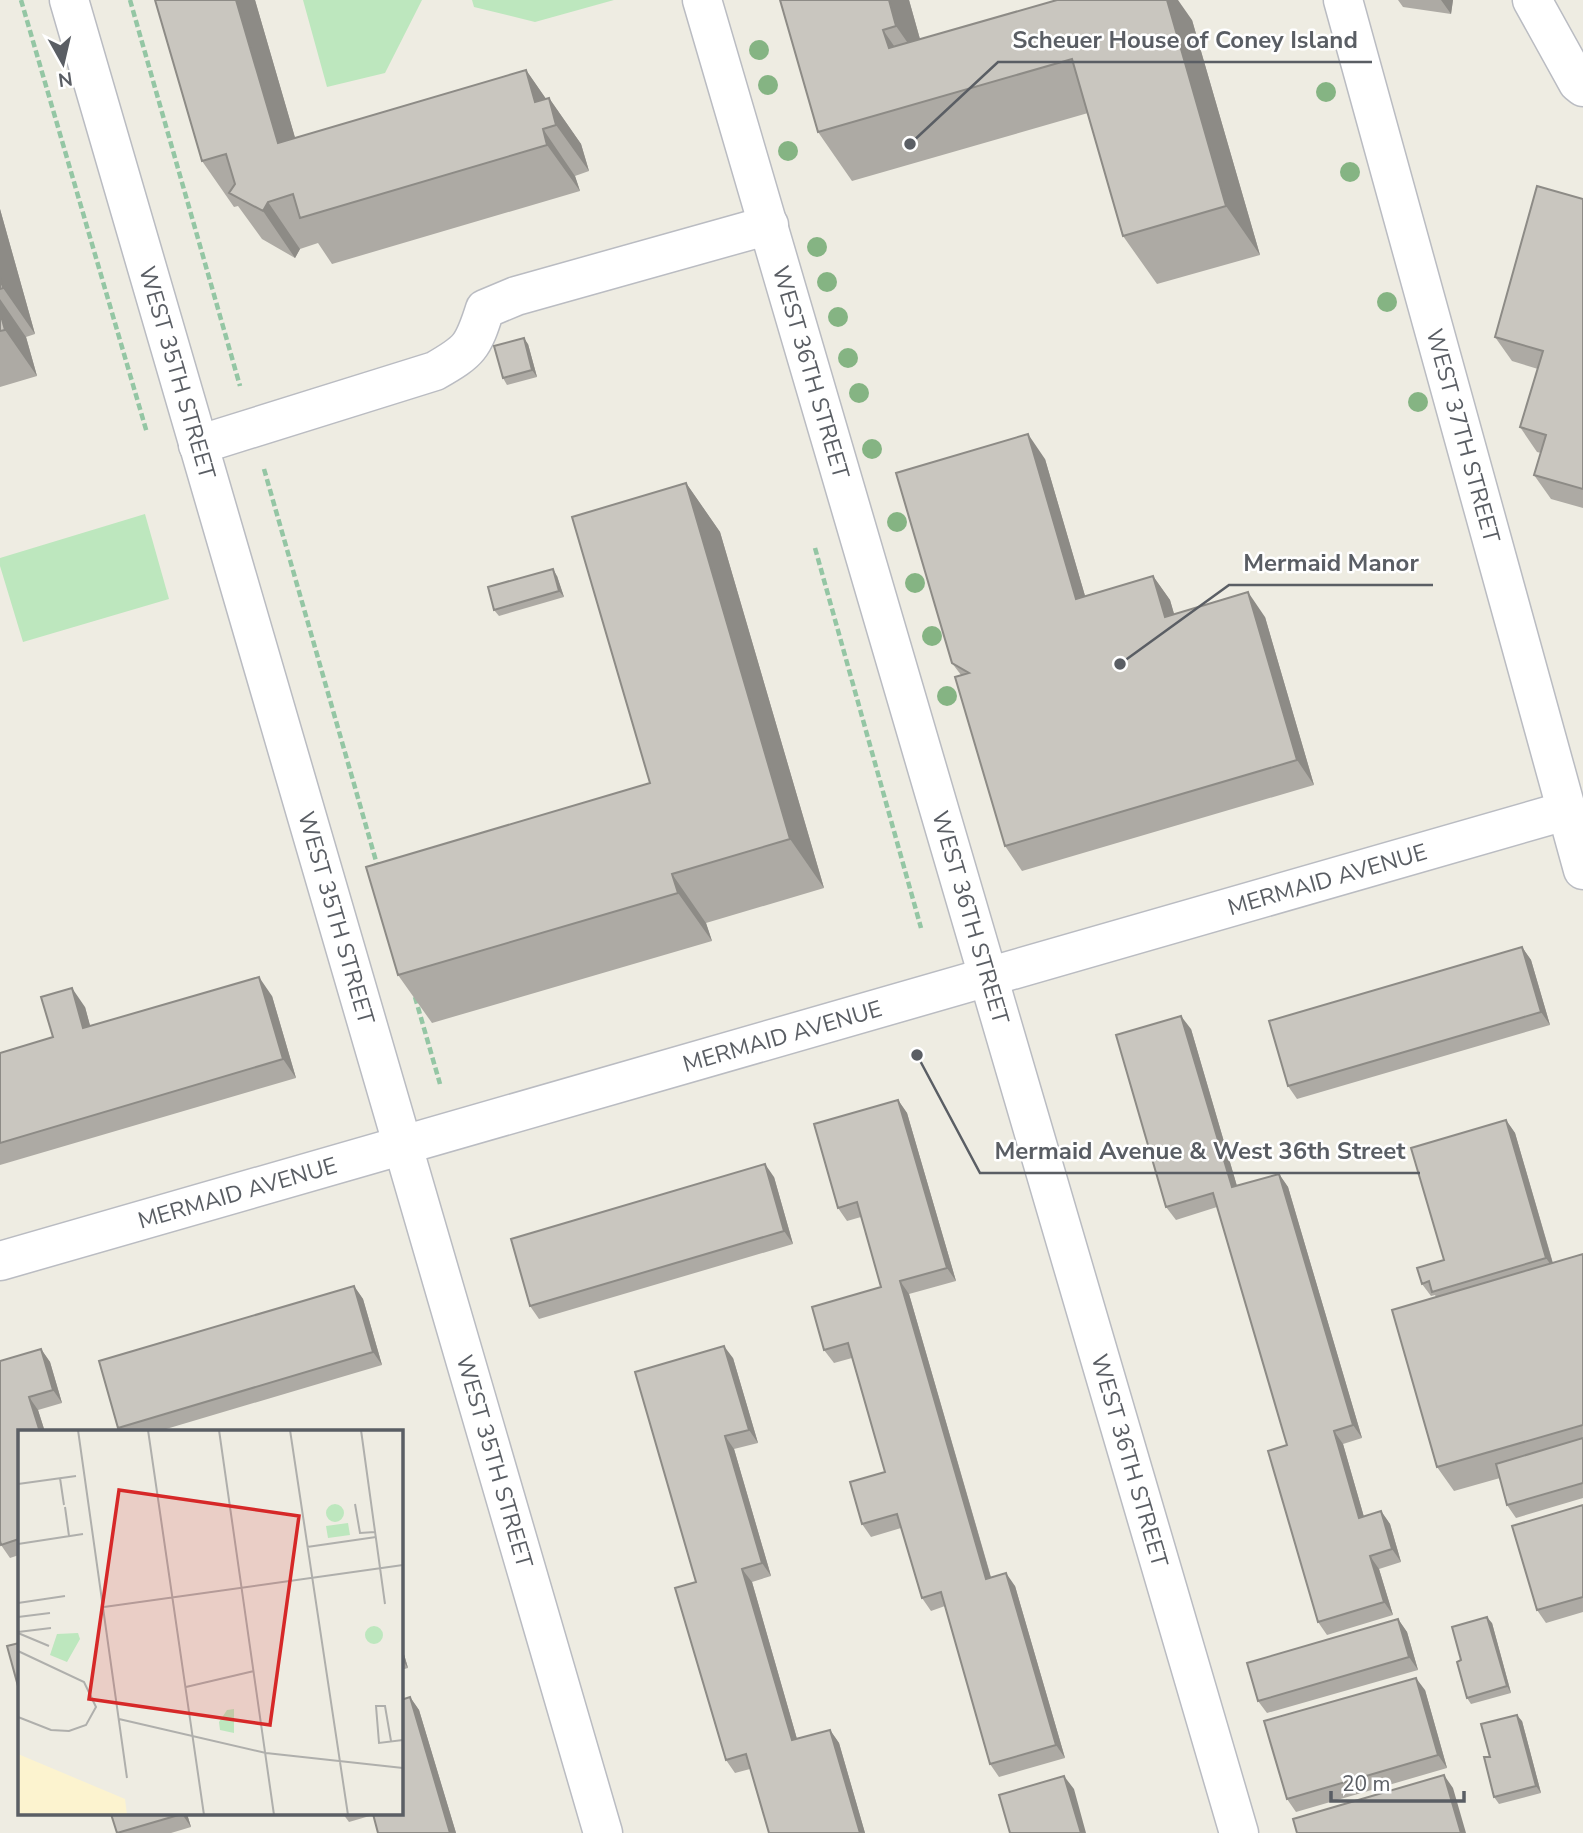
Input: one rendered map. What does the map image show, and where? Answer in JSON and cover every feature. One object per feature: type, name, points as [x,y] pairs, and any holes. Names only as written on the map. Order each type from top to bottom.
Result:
[{"type":"street","name":"WEST 35TH STREET","points":[[69,0],[603,1833]]},
{"type":"street","name":"WEST 36TH STREET","points":[[702,0],[1239,1833]]},
{"type":"street","name":"WEST 37TH STREET","points":[[1343,0],[1583,870]]},
{"type":"street","points":[[1532,0],[1578,83],[1583,87]]},
{"type":"street","points":[[198,445],[435,371],[462,355],[475,340],[485,309],[516,296],[769,225]]},
{"type":"street","name":"MERMAID AVENUE","points":[[0,1261],[1566,811]]},
{"type":"path","points":[[130,0],[379,869]]},
{"type":"path","points":[[413,989],[439,1084]]},
{"type":"green space","points":[[303,0],[422,0],[385,73],[327,87]]},
{"type":"green space","points":[[472,0],[614,0],[535,22],[474,7]]},
{"type":"green space","points":[[145,514],[169,599],[23,642],[0,566],[0,558]]},
{"type":"building","points":[[155,0],[236,0],[278,143],[526,70],[535,102],[549,98],[556,125],[543,129],[547,145],[300,218],[293,194],[268,202],[263,211],[229,193],[235,184],[226,154],[202,161]]},
{"type":"building","points":[[780,0],[889,0],[896,26],[883,30],[889,48],[1057,0],[1167,0],[1226,206],[1123,236],[1072,59],[818,132]]},
{"type":"building","points":[[1537,186],[1583,199],[1583,489],[1534,475],[1546,435],[1520,427],[1543,351],[1495,337]]},
{"type":"building","points":[[0,312],[5,330],[0,331]]},
{"type":"building","points":[[524,338],[532,370],[503,378],[494,346]]},
{"type":"building","points":[[1028,434],[1076,599],[1153,576],[1165,617],[1248,592],[1297,760],[1005,846],[955,677],[969,673],[952,663],[896,473]]},
{"type":"building","points":[[686,483],[790,839],[672,874],[678,893],[398,975],[366,867],[650,783],[572,517]]},
{"type":"building","points":[[553,569],[559,591],[494,610],[488,587]]},
{"type":"building","points":[[1522,947],[1541,1012],[1288,1086],[1269,1021]]},
{"type":"building","points":[[259,977],[283,1059],[0,1143],[0,1053],[53,1037],[41,997],[72,988],[83,1028]]},
{"type":"building","points":[[1181,1016],[1232,1187],[1279,1174],[1353,1425],[1334,1431],[1359,1518],[1381,1511],[1392,1549],[1370,1556],[1384,1602],[1318,1622],[1268,1451],[1287,1445],[1213,1193],[1166,1207],[1116,1035]]},
{"type":"building","points":[[898,1100],[947,1268],[900,1281],[986,1579],[1006,1573],[1056,1745],[990,1764],[941,1592],[922,1598],[897,1514],[862,1524],[850,1482],[885,1472],[848,1343],[824,1350],[812,1307],[881,1287],[857,1202],[838,1208],[814,1124]]},
{"type":"building","points":[[1506,1120],[1546,1258],[1432,1292],[1429,1281],[1422,1284],[1417,1268],[1444,1260],[1411,1148]]},
{"type":"building","points":[[765,1164],[784,1231],[530,1306],[511,1239]]},
{"type":"building","points":[[1583,1254],[1583,1425],[1437,1467],[1392,1310]]},
{"type":"building","points":[[354,1286],[373,1352],[118,1428],[99,1361]]},
{"type":"building","points":[[724,1346],[749,1430],[725,1436],[762,1563],[742,1569],[792,1740],[830,1730],[860,1833],[769,1833],[746,1754],[726,1760],[675,1588],[696,1582],[635,1372]]},
{"type":"building","points":[[41,1349],[53,1390],[29,1397],[39,1430],[18,1430],[18,1539],[1,1545],[0,1541],[0,1361]]},
{"type":"building","points":[[1583,1438],[1583,1483],[1507,1505],[1496,1464]]},
{"type":"building","points":[[1583,1505],[1583,1597],[1537,1610],[1512,1526]]},
{"type":"building","points":[[1487,1617],[1507,1686],[1467,1698],[1457,1662],[1461,1660],[1452,1627]]},
{"type":"building","points":[[1398,1619],[1409,1657],[1258,1701],[1247,1663]]},
{"type":"building","points":[[18,1643],[18,1686],[7,1646]]},
{"type":"building","points":[[1416,1678],[1438,1755],[1287,1799],[1264,1721]]},
{"type":"building","points":[[410,1697],[450,1833],[378,1833],[373,1815],[402,1815],[402,1700]]},
{"type":"building","points":[[1517,1715],[1536,1786],[1494,1797],[1484,1757],[1490,1757],[1481,1724]]},
{"type":"building","points":[[1444,1775],[1461,1833],[1297,1833],[1293,1819]]},
{"type":"building","points":[[1064,1776],[1081,1833],[1010,1833],[999,1795]]},
{"type":"building","points":[[111,1815],[179,1815],[117,1833]]},
{"type":"place","name":"Scheuer House of Coney Island","points":[[910,144]]},
{"type":"place","name":"Mermaid Manor","points":[[1120,664]]},
{"type":"place","name":"Mermaid Avenue & West 36th Street","points":[[917,1055]]}]
